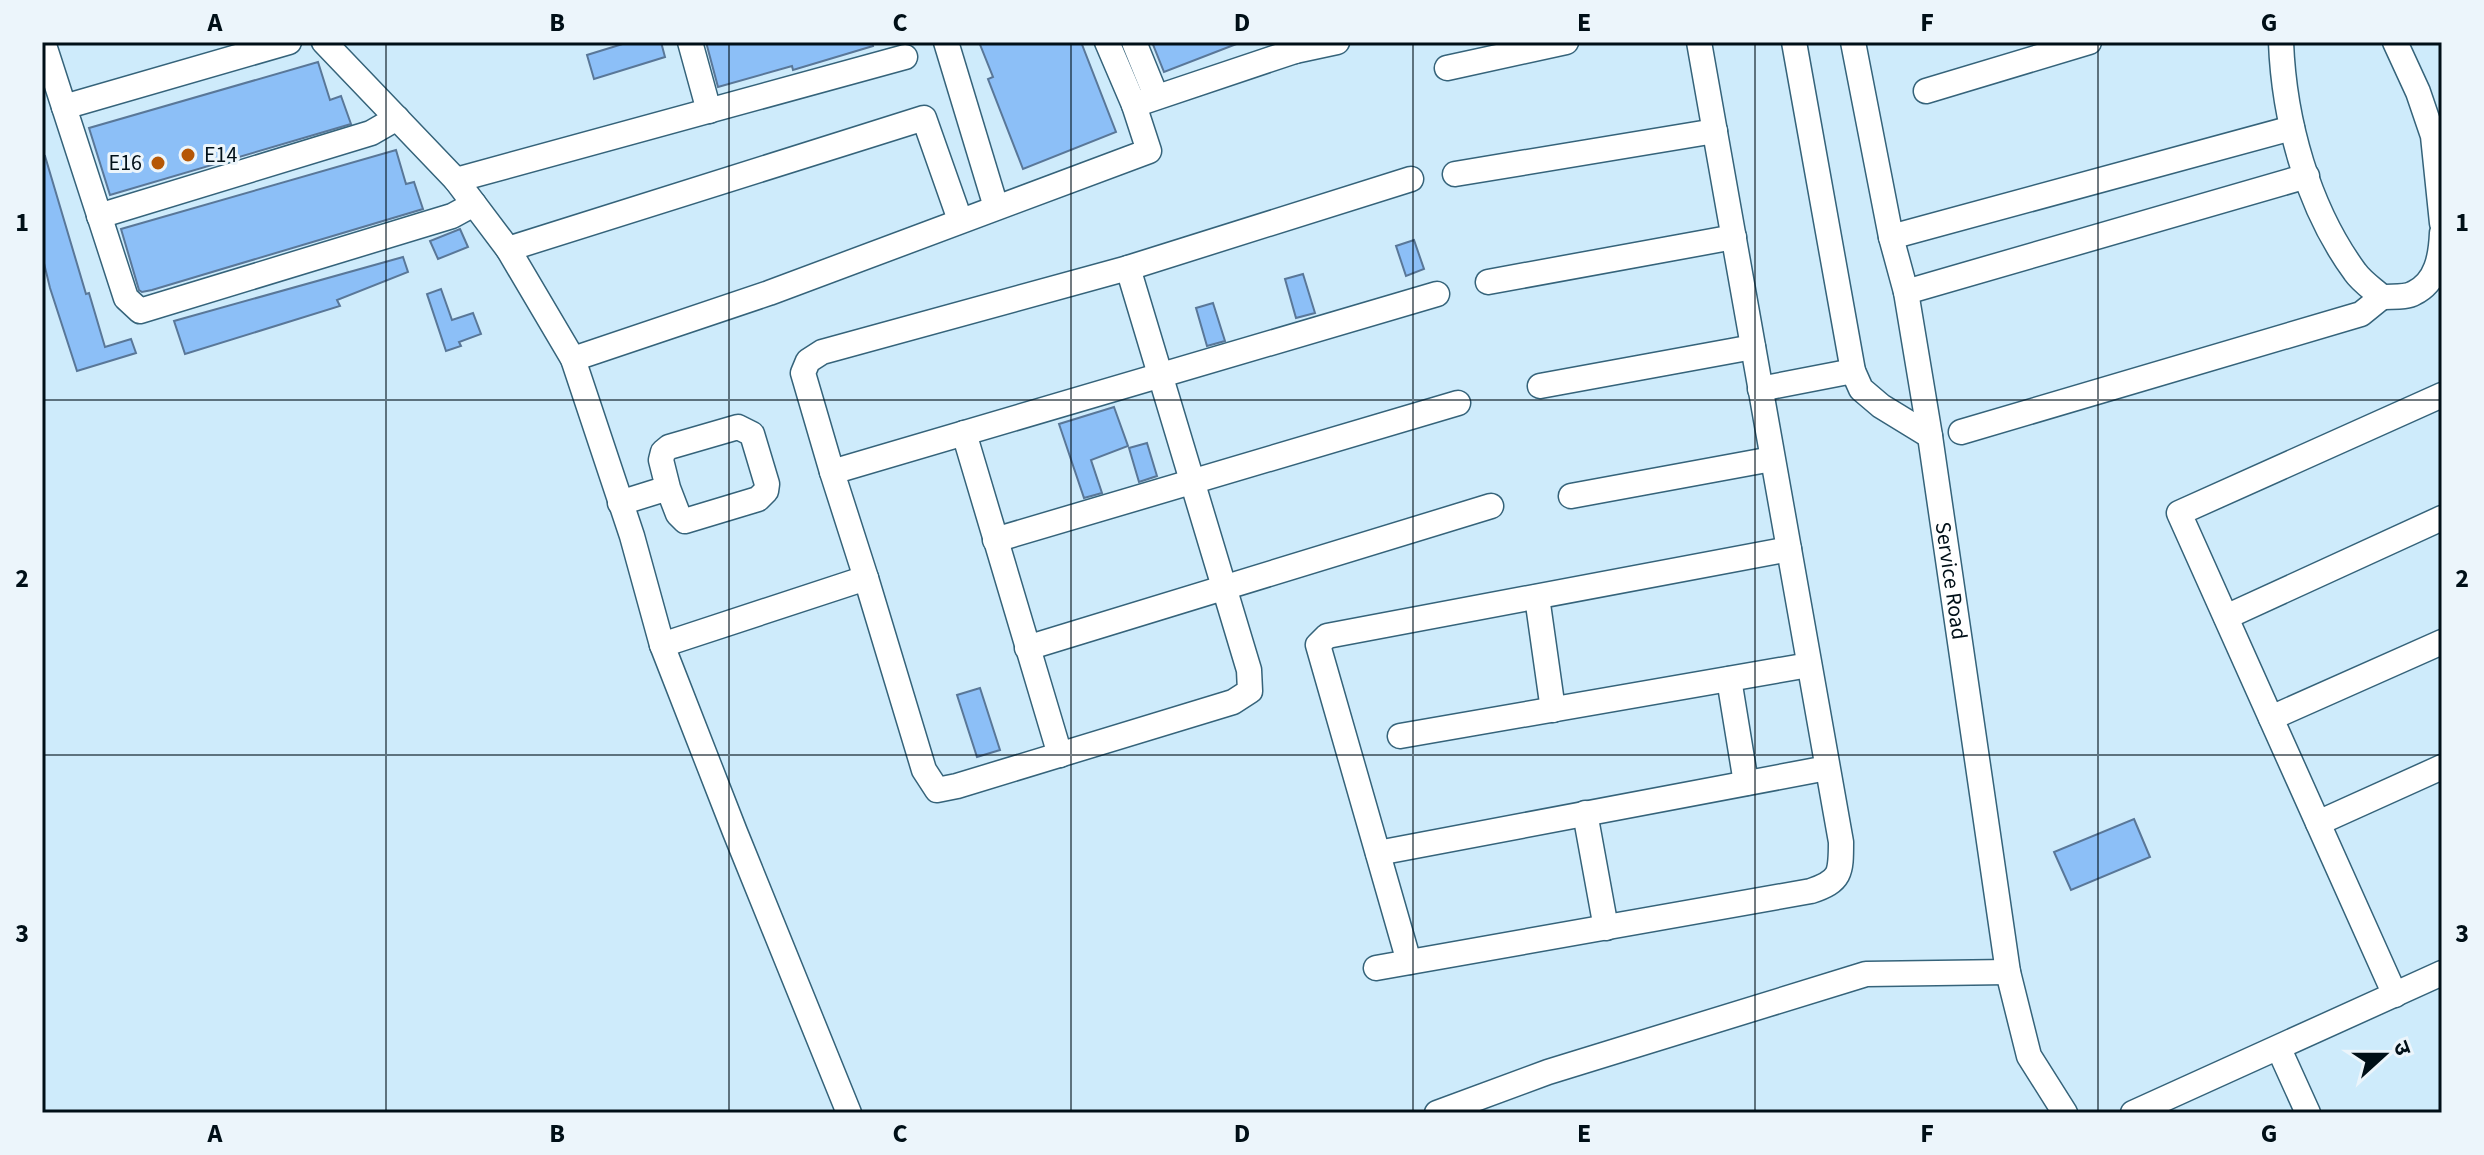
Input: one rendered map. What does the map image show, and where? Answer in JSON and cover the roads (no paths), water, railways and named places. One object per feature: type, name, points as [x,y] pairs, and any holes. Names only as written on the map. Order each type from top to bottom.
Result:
[{"type":"street","points":[[43,42],[126,298],[140,311],[452,216],[474,204]]},
{"type":"street","points":[[64,107],[289,42]]},
{"type":"street","points":[[324,42],[456,180],[508,249],[573,359],[662,645],[849,1113]]},
{"type":"street","points":[[690,42],[709,111]]},
{"type":"street","points":[[946,42],[996,207]]},
{"type":"street","points":[[1107,42],[1145,101]]},
{"type":"street","points":[[573,359],[769,293],[1149,151],[1145,101],[1134,42]]},
{"type":"street","points":[[1145,101],[1294,47],[1337,42]]},
{"type":"street","points":[[1447,68],[1566,42]]},
{"type":"street","points":[[1376,968],[1811,891],[1830,885],[1840,870],[1841,842],[1699,42]]},
{"type":"street","points":[[1794,42],[1853,371],[1861,389],[1881,406],[1930,436]]},
{"type":"street","name":"Service Road","points":[[1853,42],[1891,237],[1906,292],[2008,972],[2029,1056],[2065,1113]]},
{"type":"street","points":[[1926,91],[2089,42]]},
{"type":"street","points":[[2281,42],[2292,128],[2326,224],[2357,274],[2382,297]]},
{"type":"street","points":[[2395,42],[2438,134],[2442,223]]},
{"type":"street","points":[[456,180],[905,57]]},
{"type":"street","points":[[99,216],[371,133],[397,118]]},
{"type":"street","points":[[508,249],[924,118],[960,220]]},
{"type":"street","points":[[1891,237],[2292,128]]},
{"type":"street","points":[[1455,174],[1715,131]]},
{"type":"street","points":[[1906,292],[2307,176]]},
{"type":"street","points":[[1128,268],[1249,670],[1250,691],[1233,702],[937,790],[924,770],[832,472],[803,373],[808,361],[822,352],[1128,268],[1411,179]]},
{"type":"street","points":[[1961,432],[2361,314],[2382,297],[2413,294],[2440,273],[2442,233]]},
{"type":"street","points":[[1488,282],[1734,237]]},
{"type":"street","points":[[832,472],[1437,294]]},
{"type":"street","points":[[1540,386],[1753,347]]},
{"type":"street","points":[[1760,389],[1853,371]]},
{"type":"street","points":[[2395,995],[2179,513],[2442,395]]},
{"type":"street","points":[[995,540],[1458,403]]},
{"type":"street","points":[[738,427],[752,434],[767,484],[766,491],[758,499],[685,521],[678,514],[668,488],[661,460],[663,452],[669,447],[738,427]]},
{"type":"street","points":[[964,433],[1060,755]]},
{"type":"street","points":[[1571,496],[1772,459]]},
{"type":"street","points":[[620,503],[668,488]]},
{"type":"street","points":[[1027,648],[1491,506]]},
{"type":"street","points":[[2226,617],[2442,518]]},
{"type":"street","points":[[1409,962],[1318,645],[1327,636],[1789,549]]},
{"type":"street","points":[[662,645],[866,578]]},
{"type":"street","points":[[1537,597],[1553,710]]},
{"type":"street","points":[[2271,718],[2442,642]]},
{"type":"street","points":[[1400,736],[1809,665]]},
{"type":"street","points":[[1729,679],[1746,783]]},
{"type":"street","points":[[2318,823],[2442,767]]},
{"type":"street","points":[[1378,853],[1827,768]]},
{"type":"street","points":[[1585,813],[1606,928]]},
{"type":"street","points":[[1437,1113],[1548,1072],[1866,974],[2008,972]]},
{"type":"street","points":[[2133,1113],[2442,973]]},
{"type":"street","points":[[2279,1049],[2308,1113]]},
{"type":"place","name":"E14","points":[[188,155]]},
{"type":"place","name":"E16","points":[[158,163]]}]
